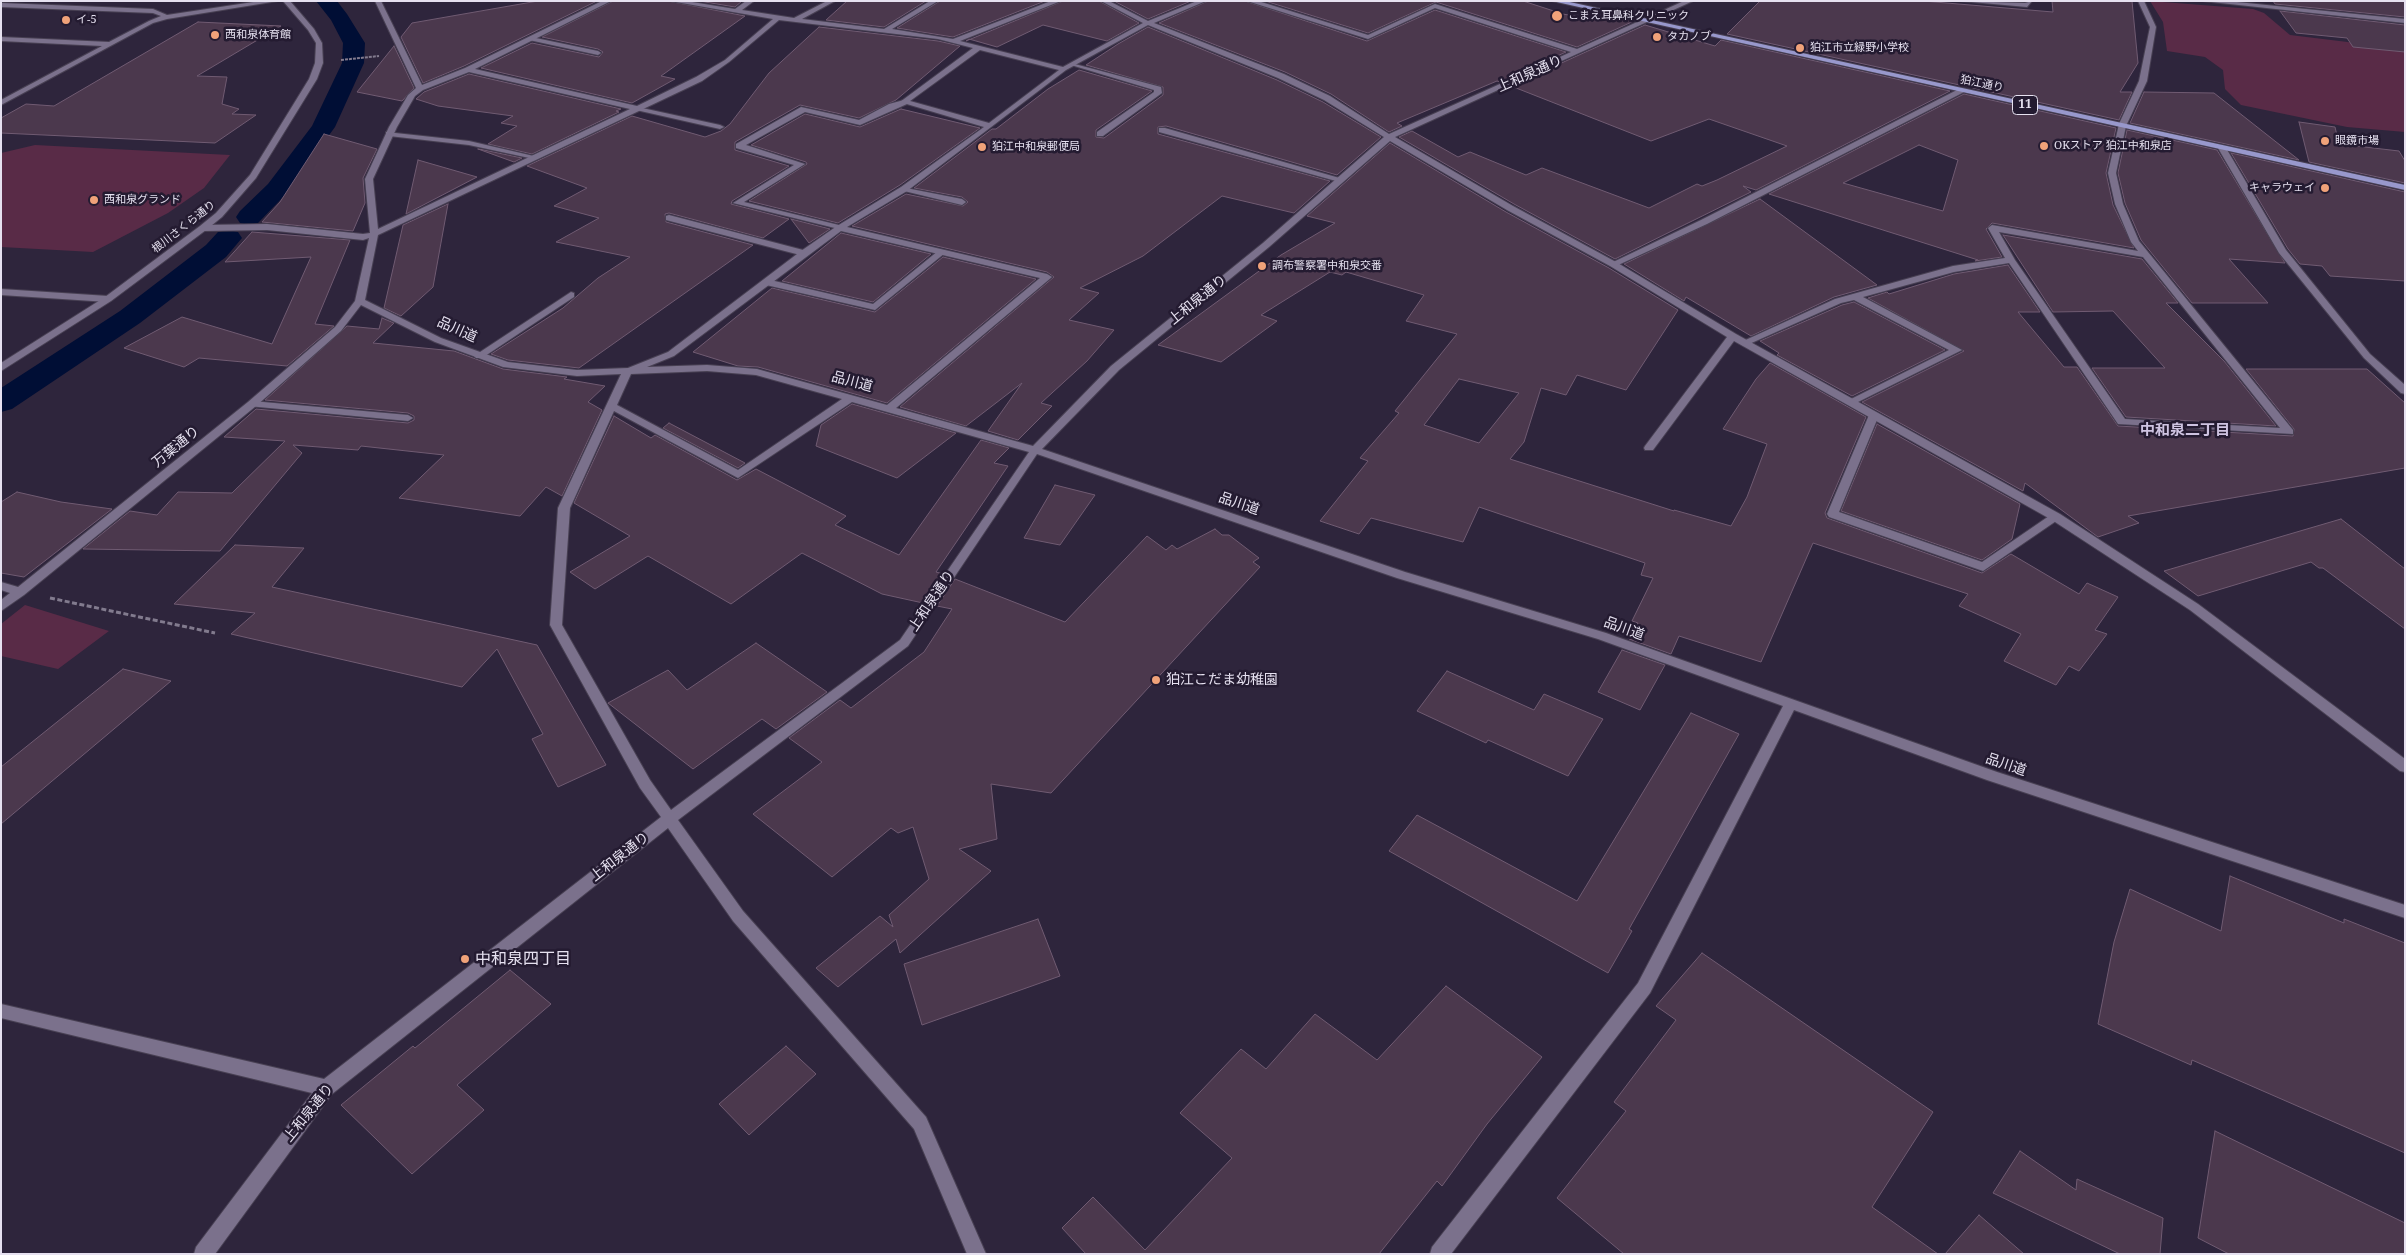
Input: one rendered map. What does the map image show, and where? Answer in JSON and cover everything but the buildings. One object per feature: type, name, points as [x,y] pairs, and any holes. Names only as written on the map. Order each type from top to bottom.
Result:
[{"type":"main road","name":"狛江通り","points":[[1555,1],[2405,188]]},
{"type":"street","points":[[4,100],[151,22],[166,17],[275,1]]},
{"type":"street","name":"根川さくら通り","points":[[1,368],[108,299],[204,228],[234,199],[258,169],[313,79],[319,63],[319,43],[311,29],[286,1]]},
{"type":"street","points":[[378,1],[420,88]]},
{"type":"street","points":[[360,301],[374,234],[369,179],[389,134],[412,95],[420,88],[468,70],[608,1]]},
{"type":"street","points":[[673,1],[778,18],[955,40],[978,48],[1064,69]]},
{"type":"street","points":[[735,12],[751,1]]},
{"type":"street","points":[[795,20],[832,1]]},
{"type":"street","points":[[886,30],[935,1]]},
{"type":"street","points":[[955,40],[1058,1]]},
{"type":"street","points":[[1104,1],[1148,23],[1281,76],[1326,98],[1510,208],[1613,264],[1744,343],[1852,401],[2056,517],[2194,607],[2405,767]]},
{"type":"street","points":[[976,1254],[920,1123],[738,916],[645,784],[556,625],[564,508],[627,372],[672,354],[804,252],[904,189],[1064,69],[1148,23],[1204,1]]},
{"type":"street","points":[[1250,1],[1368,37],[1435,6],[1578,52]]},
{"type":"street","name":"上和泉通り","points":[[203,1254],[326,1088],[670,818],[904,643],[1036,450],[1115,368],[1266,244],[1339,179],[1389,137],[1578,52],[1644,20],[1690,1]]},
{"type":"street","points":[[1962,1],[2027,5],[2029,1]]},
{"type":"street","points":[[2141,1],[2153,27],[2143,81],[2122,126],[2112,173],[2119,204],[2135,242],[2144,255],[2289,432],[2122,422],[2011,260],[1992,228],[2144,255]]},
{"type":"street","points":[[2205,1],[2405,21]]},
{"type":"street","points":[[1,5],[153,11],[161,13],[166,17]]},
{"type":"street","points":[[204,228],[267,227],[363,237],[374,234],[699,79],[720,65],[778,18]]},
{"type":"street","points":[[1,39],[110,44]]},
{"type":"street","points":[[531,40],[598,53]]},
{"type":"street","points":[[890,408],[1047,277],[738,203],[801,164],[739,146],[804,109],[860,123],[892,106],[904,102],[978,48]]},
{"type":"street","points":[[1073,64],[1158,88],[1158,92],[1100,134]]},
{"type":"street","points":[[468,70],[720,127]]},
{"type":"street","points":[[1613,264],[1704,222],[1962,91]]},
{"type":"street","points":[[904,102],[990,126]]},
{"type":"street","points":[[1162,130],[1339,179]]},
{"type":"street","points":[[389,134],[469,142],[534,157]]},
{"type":"street","points":[[2222,148],[2282,251],[2367,356],[2405,392]]},
{"type":"street","points":[[904,189],[962,202]]},
{"type":"street","points":[[669,218],[804,252]]},
{"type":"street","points":[[766,282],[875,307],[941,253]]},
{"type":"street","points":[[1744,343],[1838,301],[1854,296],[1953,269],[2011,260]]},
{"type":"street","points":[[1,292],[108,299]]},
{"type":"street","points":[[478,356],[571,295]]},
{"type":"street","points":[[1852,401],[1956,350],[1854,296]]},
{"type":"street","name":"品川道","points":[[360,301],[438,340],[507,365],[577,373],[707,368],[757,372],[1036,450],[1401,575],[1602,636],[1992,776],[2405,912]]},
{"type":"street","name":"万葉通り","points":[[1,607],[252,404],[338,329],[360,301]]},
{"type":"street","points":[[1650,448],[1733,336]]},
{"type":"street","points":[[612,406],[738,475],[850,398]]},
{"type":"street","points":[[252,404],[408,418]]},
{"type":"street","points":[[1874,415],[1833,514],[1983,567],[2056,517]]},
{"type":"street","points":[[1,586],[20,592]]},
{"type":"street","points":[[1439,1254],[1644,988],[1790,705]]},
{"type":"street","points":[[1,1011],[326,1088]]},
{"type":"path","points":[[340,60],[364,58]]},
{"type":"path","points":[[20,592],[215,633]]},
{"type":"shaded area","points":[[2150,1],[2253,9],[2264,13],[2290,35],[2405,49],[2405,132],[2347,127],[2241,105],[2225,89],[2223,70],[2205,57],[2167,51],[2163,22]]},
{"type":"shaded area","name":"西和泉グランド","points":[[35,145],[230,155],[204,188],[168,213],[93,252],[1,247],[1,153]]},
{"type":"shaded area","points":[[25,605],[109,631],[58,669],[1,656],[1,624]]},
{"type":"waterway","points":[[249,217],[277,189],[323,127],[353,63],[354,43],[340,18],[326,1]]},
{"type":"waterway","points":[[1,402],[130,317],[216,251],[228,238]]},
{"type":"place","name":"こまえ耳鼻科クリニック","points":[[1557,16]]},
{"type":"place","name":"イ-5","points":[[66,20]]},
{"type":"place","name":"西和泉体育館","points":[[215,35]]},
{"type":"place","name":"タカノブ","points":[[1657,37]]},
{"type":"place","name":"狛江市立緑野小学校","points":[[1800,48]]},
{"type":"place","name":"眼鏡市場","points":[[2325,141]]},
{"type":"place","name":"OKストア 狛江中和泉店","points":[[2044,146]]},
{"type":"place","name":"狛江中和泉郵便局","points":[[982,147]]},
{"type":"place","name":"キャラウェイ","points":[[2325,188]]},
{"type":"place","name":"西和泉グランド","points":[[94,200]]},
{"type":"place","name":"調布警察署中和泉交番","points":[[1262,266]]},
{"type":"place","name":"狛江こだま幼稚園","points":[[1156,680]]},
{"type":"place","name":"中和泉四丁目","points":[[465,959]]},
{"type":"district","name":"中和泉二丁目","points":[[2185,431]]}]
